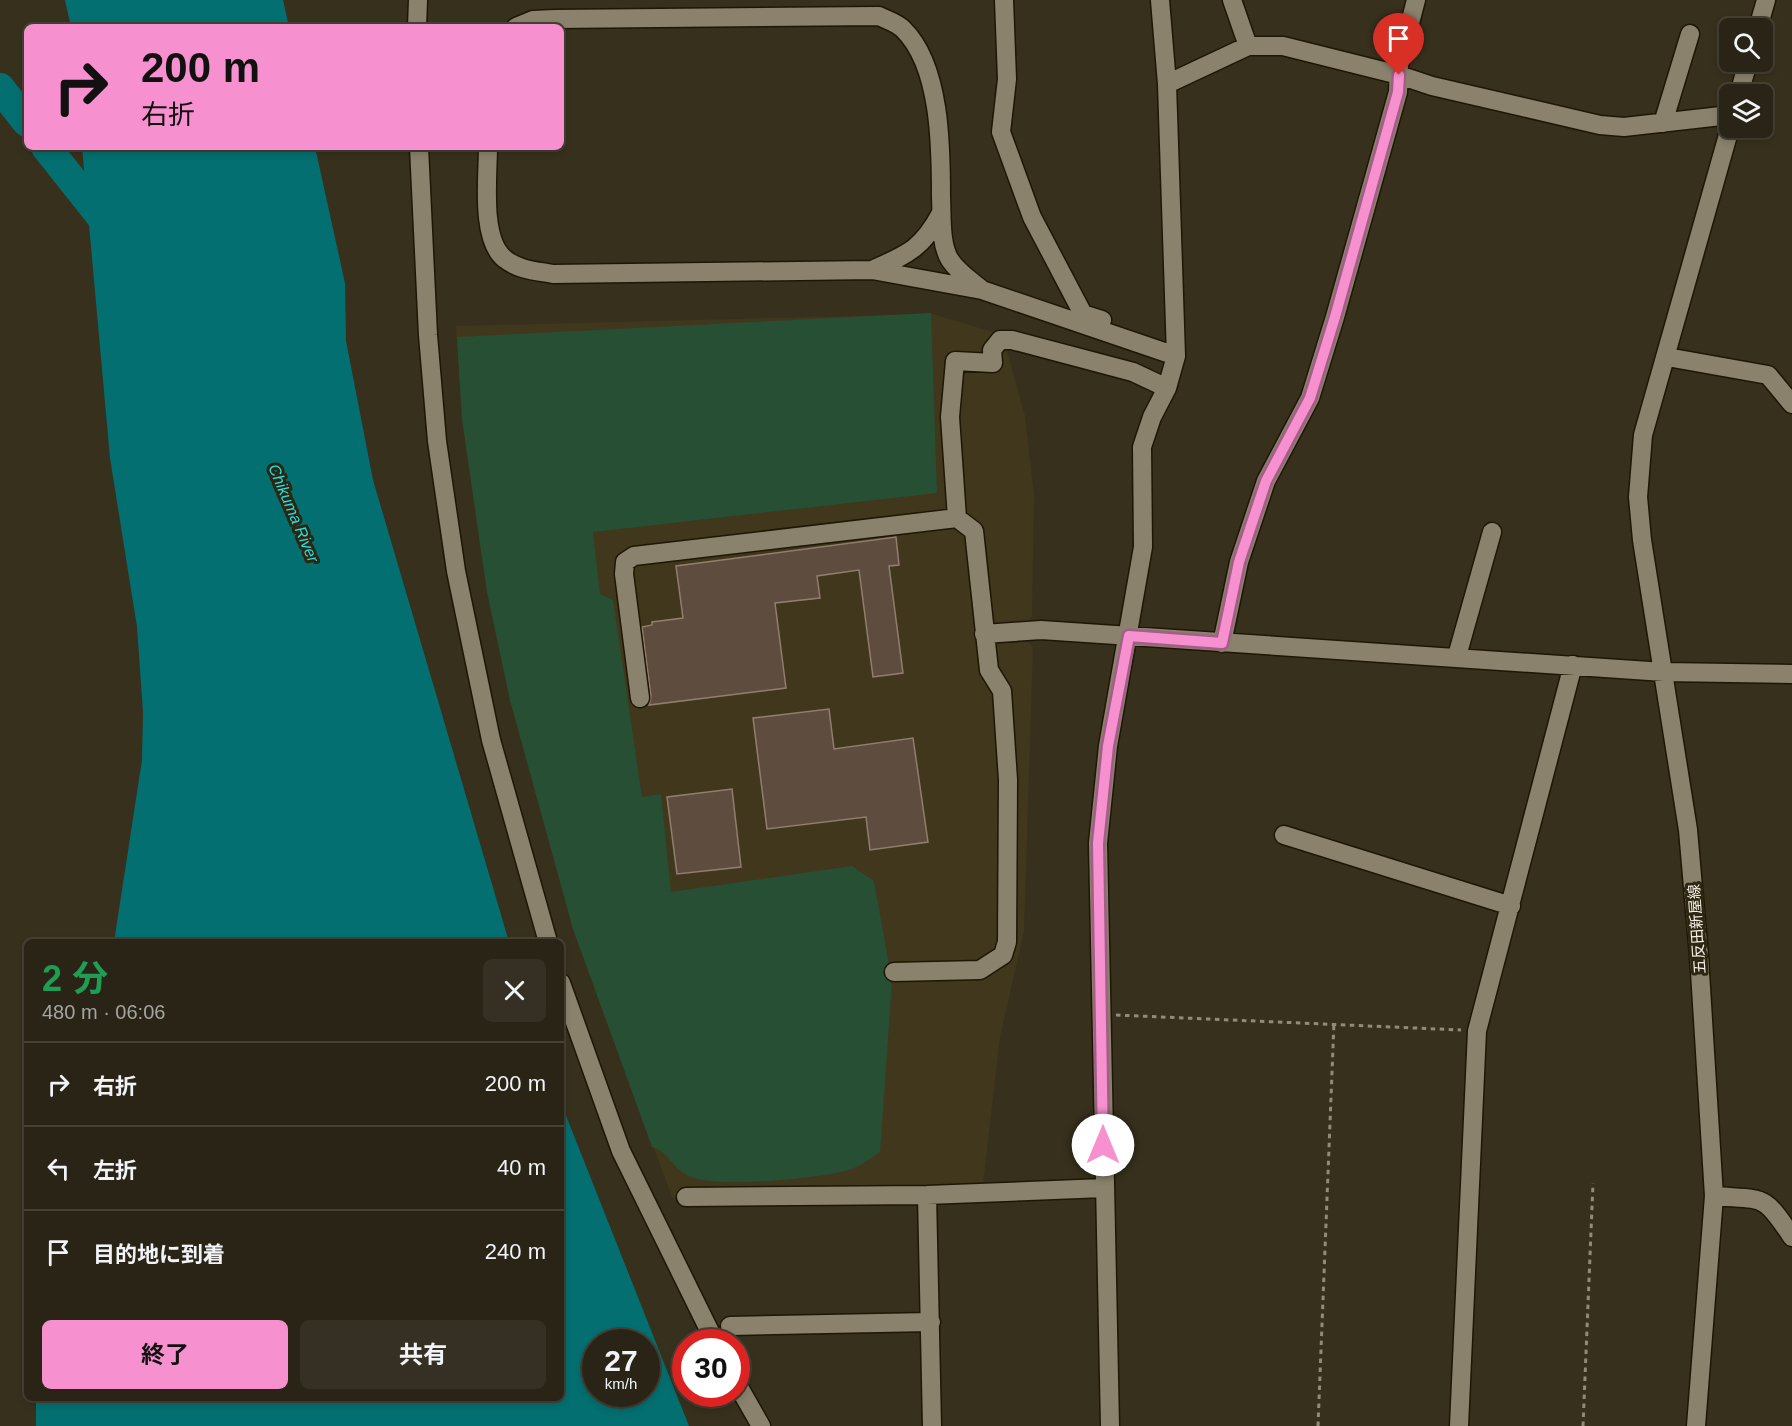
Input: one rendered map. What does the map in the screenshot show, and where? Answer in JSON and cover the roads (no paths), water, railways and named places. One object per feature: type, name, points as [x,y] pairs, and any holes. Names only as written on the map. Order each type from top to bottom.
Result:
[{"type":"street","points":[[417,24],[418,0]]},
{"type":"street","points":[[1004,0],[1007,79],[1001,132],[1032,217],[1083,314],[1176,349]]},
{"type":"street","points":[[1110,1426],[1098,843],[1108,746],[1143,547],[1142,447],[1152,417],[1167,388],[1176,349],[1167,84],[1160,0]]},
{"type":"street","points":[[1232,0],[1248,46]]},
{"type":"street","points":[[1222,643],[1239,562],[1266,481],[1310,398],[1335,317],[1398,92],[1399,65],[1416,0]]},
{"type":"street","points":[[1761,18],[1766,0]]},
{"type":"street","points":[[523,24],[533,20],[745,9],[879,16],[902,28],[914,42],[932,83],[941,158],[944,243],[950,259],[963,276],[982,290]]},
{"type":"street","points":[[1664,123],[1690,34]]},
{"type":"street","points":[[1167,84],[1248,46],[1283,46],[1399,75],[1432,86],[1600,125],[1624,127],[1719,116]]},
{"type":"street","name":"五反田新屋線","points":[[1696,1426],[1714,1196],[1695,893],[1664,672],[1642,540],[1638,497],[1643,435],[1667,357],[1727,138]]},
{"type":"street","points":[[419,150],[428,335],[436,430],[456,571],[491,740],[547,939]]},
{"type":"street","points":[[488,150],[492,243],[504,259],[523,269],[553,274],[872,270],[982,290],[1176,349]]},
{"type":"street","points":[[872,270],[908,254],[921,244],[942,211]]},
{"type":"street","points":[[957,518],[950,417],[955,361],[993,363],[992,350],[1000,339],[1012,340],[1133,372],[1167,388]]},
{"type":"street","points":[[1667,357],[1768,375],[1792,404]]},
{"type":"street","points":[[640,698],[624,573],[625,562],[633,556],[957,518],[974,531],[989,670],[1002,691],[1008,780],[1007,942],[1003,955],[980,970],[894,972]]},
{"type":"street","points":[[1457,656],[1492,532]]},
{"type":"street","points":[[984,634],[1041,630],[1457,656],[1664,672],[1788,672]]},
{"type":"street","points":[[1459,1426],[1477,1031],[1573,665]]},
{"type":"street","points":[[1284,835],[1511,906]]},
{"type":"street","points":[[564,991],[621,1151],[709,1329]]},
{"type":"street","points":[[686,1197],[927,1194],[1104,1188]]},
{"type":"street","points":[[927,1194],[932,1426]]},
{"type":"street","points":[[1714,1196],[1764,1201],[1771,1206],[1792,1237]]},
{"type":"street","points":[[730,1326],[931,1322]]},
{"type":"street","points":[[750,1407],[761,1426]]},
{"type":"water","points":[[65,0],[283,0],[288,24],[70,24]]},
{"type":"water","points":[[82,150],[316,150],[345,283],[346,341],[373,480],[508,939],[114,939],[142,760],[143,712],[137,627],[110,458]]},
{"type":"water","points":[[564,1111],[651,1329],[582,1329],[582,1407],[660,1407],[660,1353],[672,1383],[672,1407],[681,1407],[689,1426],[36,1426],[36,1401],[564,1401]]},
{"type":"waterway","name":"Chikuma River","points":[[0,88],[24,118]]},
{"type":"waterway","name":"Chikuma River","points":[[48,150],[111,229]]}]
